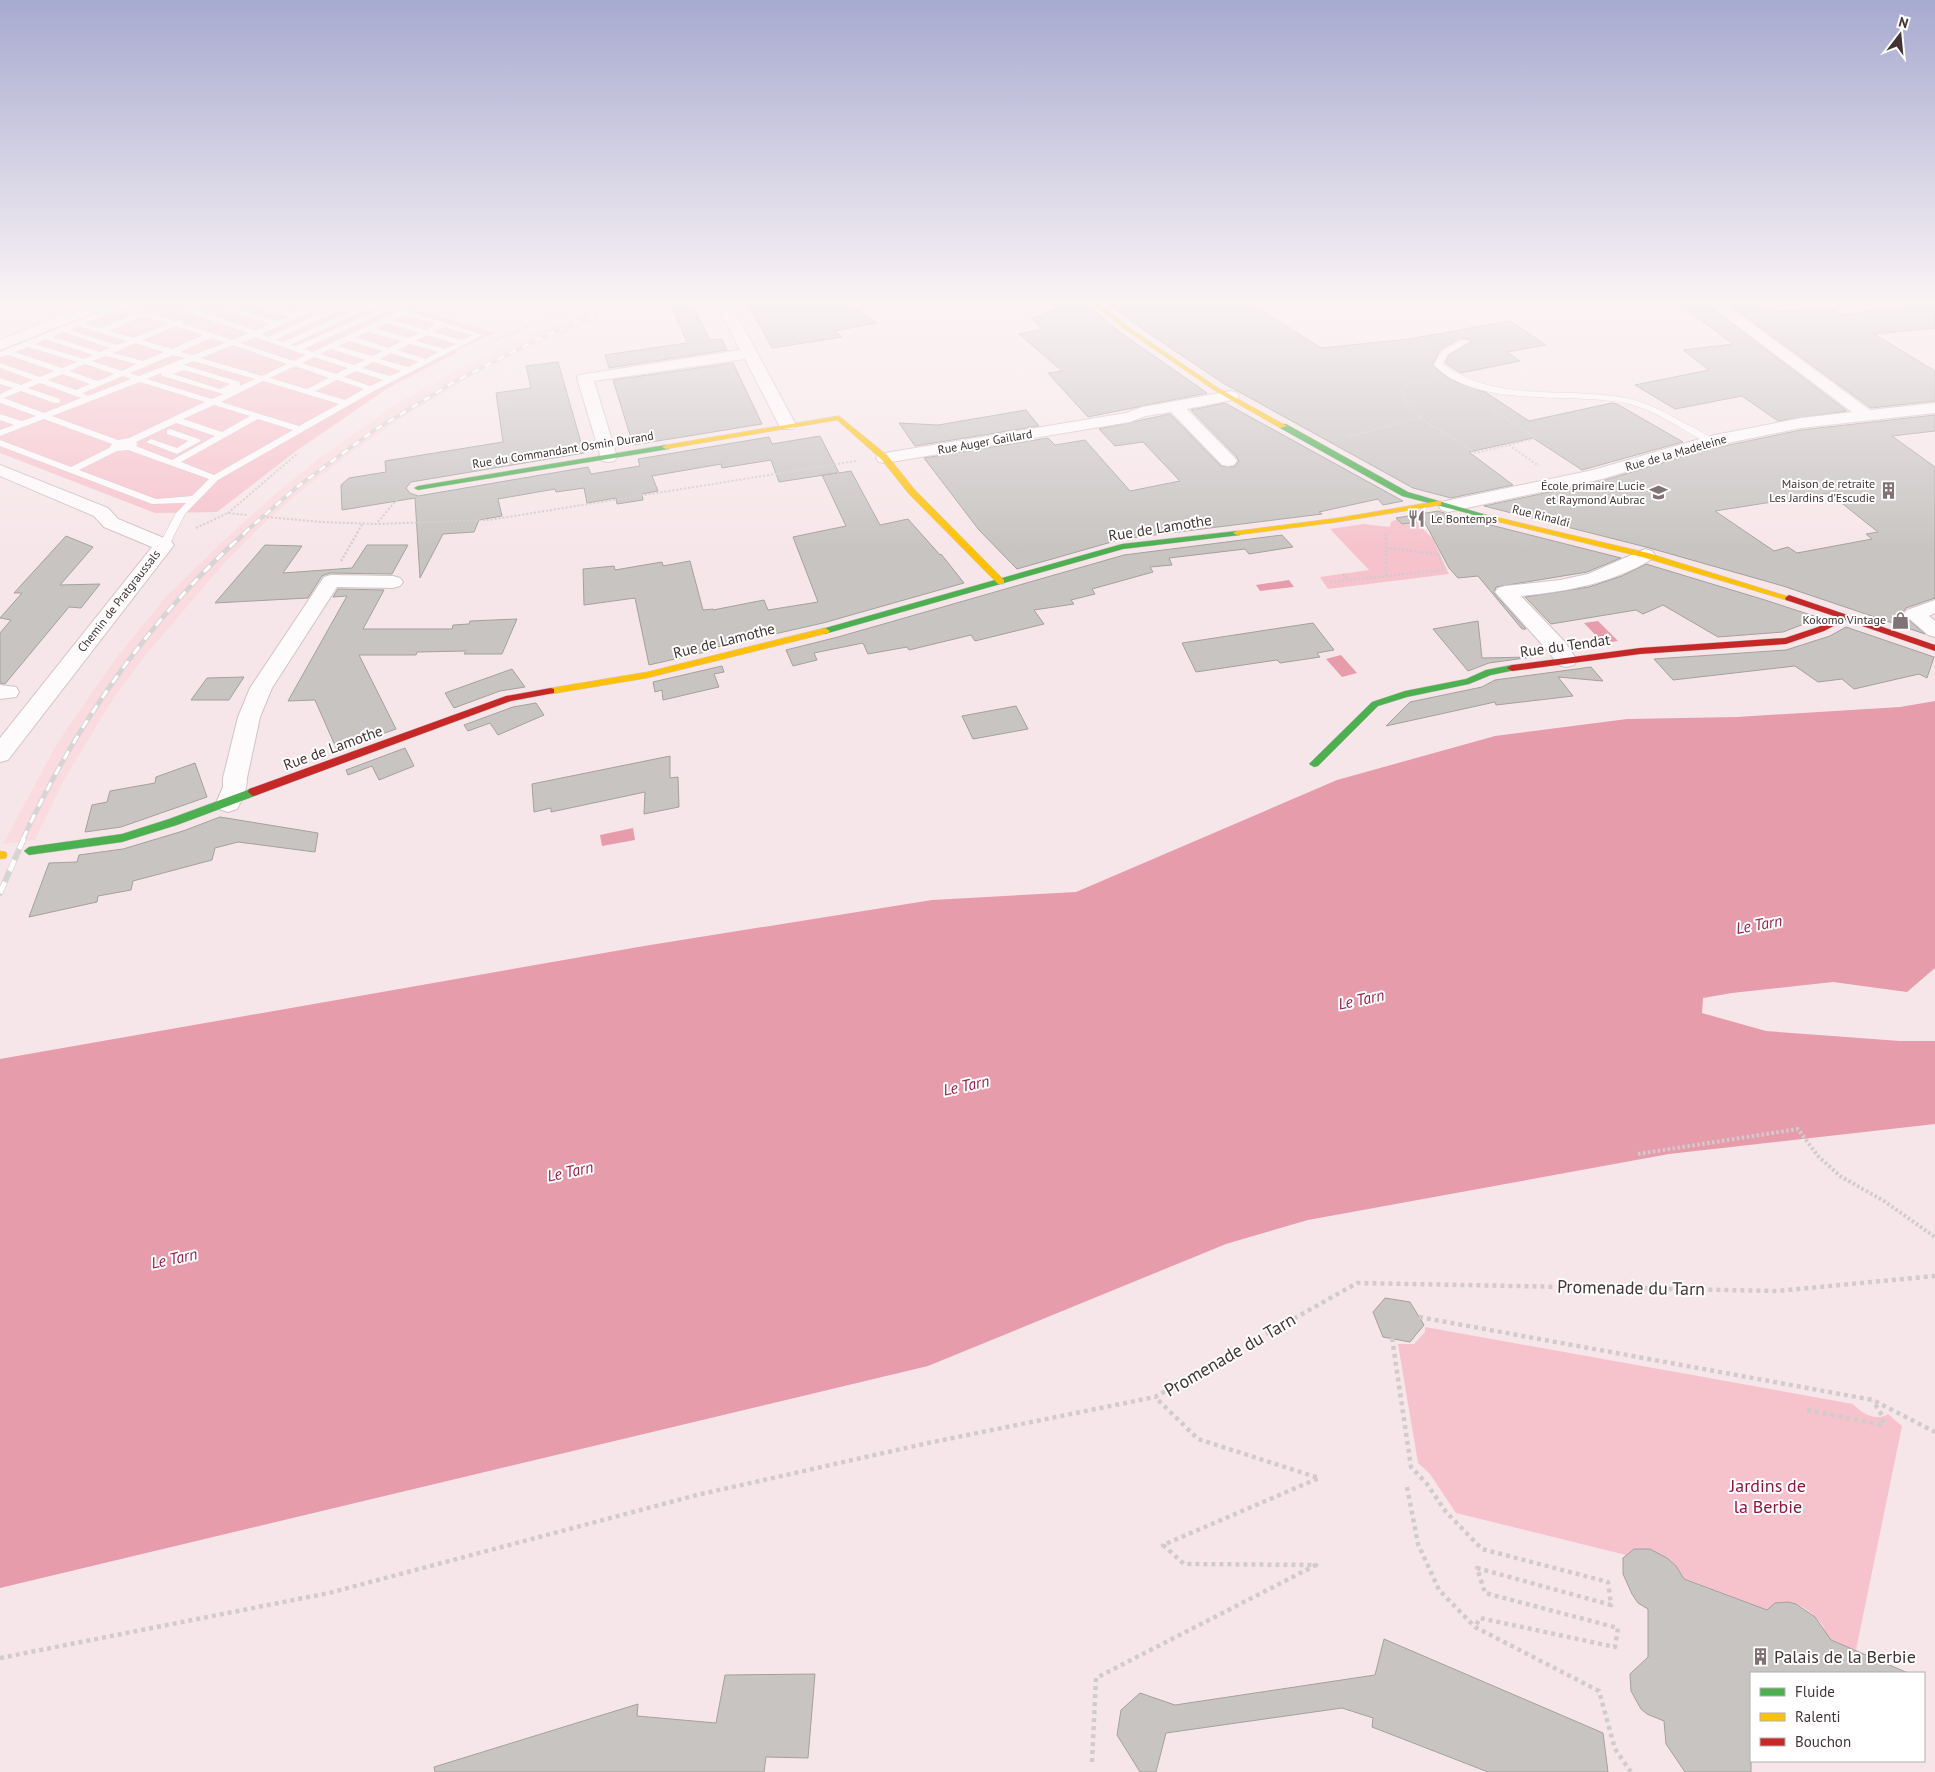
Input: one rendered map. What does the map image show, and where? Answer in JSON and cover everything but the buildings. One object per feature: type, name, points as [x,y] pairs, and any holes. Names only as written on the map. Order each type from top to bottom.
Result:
[{"type":"street","points":[[586,384],[608,457]]},
{"type":"street","points":[[765,384],[786,425]]},
{"type":"street","name":"Rue Rinaldi","points":[[1208,384],[1405,494],[1645,555],[1774,593],[1935,648]]},
{"type":"street","points":[[1823,384],[1866,415]]},
{"type":"street","name":"Rue Auger Gaillard","points":[[885,458],[1130,417],[1142,412],[1231,396]]},
{"type":"street","points":[[1175,406],[1228,460]]},
{"type":"street","name":"Rue de la Madeleine","points":[[1443,504],[1603,473],[1710,441],[1801,423],[1935,408]]},
{"type":"street","name":"Rue du Commandant Osmin Durand","points":[[418,488],[608,457],[786,425],[839,418],[885,458],[912,492],[1001,582]]},
{"type":"street","name":"Chemin de Pratgraussals","points":[[0,470],[101,512],[111,523],[164,544],[0,754]]},
{"type":"street","name":"Rue de Lamothe","points":[[29,850],[122,838],[228,803],[509,698],[647,675],[830,630],[1122,547],[1443,504]]},
{"type":"street","points":[[1566,660],[1505,592],[1594,581],[1613,573],[1645,555]]},
{"type":"street","points":[[228,803],[235,788],[235,778],[248,717],[261,688],[331,581],[393,582]]},
{"type":"street","points":[[1935,606],[1914,614],[1935,631]]},
{"type":"street","name":"Rue du Tendat","points":[[1314,764],[1374,704],[1405,694],[1469,682],[1488,672],[1566,660],[1640,651],[1786,641],[1821,629],[1844,617]]},
{"type":"lane","points":[[7,384],[57,402]]},
{"type":"lane","points":[[0,399],[33,384]]},
{"type":"lane","points":[[52,384],[88,398]]},
{"type":"lane","points":[[33,412],[98,384]]},
{"type":"lane","points":[[0,433],[126,384]]},
{"type":"lane","points":[[154,384],[299,430]]},
{"type":"lane","points":[[171,389],[184,384]]},
{"type":"lane","points":[[194,384],[221,392],[236,384]]},
{"type":"lane","points":[[72,470],[116,446],[130,444],[250,384]]},
{"type":"lane","points":[[280,384],[345,403]]},
{"type":"lane","points":[[307,392],[323,384]]},
{"type":"lane","points":[[356,384],[371,389]]},
{"type":"lane","points":[[164,544],[181,512],[215,478],[381,384]]},
{"type":"lane","points":[[1468,384],[1491,390],[1607,398],[1629,402],[1648,408],[1710,441]]},
{"type":"lane","points":[[0,399],[116,446]]},
{"type":"lane","points":[[173,463],[257,416]]},
{"type":"lane","points":[[1,418],[21,424]]},
{"type":"lane","points":[[176,420],[223,435]]},
{"type":"lane","points":[[161,459],[196,441],[170,432]]},
{"type":"lane","points":[[0,442],[155,502],[194,500]]},
{"type":"lane","points":[[151,442],[177,451]]},
{"type":"lane","points":[[130,444],[161,459],[215,478]]},
{"type":"path","points":[[1409,384],[1402,390],[1404,402],[1420,418],[1476,453],[1536,438],[1490,408]]},
{"type":"path","points":[[1318,444],[1420,418]]},
{"type":"path","points":[[1509,445],[1563,482]]},
{"type":"path","points":[[267,517],[313,522],[364,523],[439,524],[489,520],[885,458]]},
{"type":"path","points":[[378,523],[403,493],[418,488]]},
{"type":"path","points":[[228,513],[247,515]]},
{"type":"path","points":[[1380,513],[1386,526],[1386,576]]},
{"type":"path","points":[[331,581],[364,523]]},
{"type":"path","points":[[1330,582],[1443,570],[1438,554],[1387,548]]},
{"type":"path","points":[[1343,574],[1348,580]]},
{"type":"path","points":[[1638,1154],[1798,1129],[1818,1156],[1840,1176],[1884,1201],[1935,1238]]},
{"type":"path","name":"Promenade du Tarn","points":[[1092,1762],[1096,1678],[1316,1565],[1184,1564],[1164,1545],[1319,1478],[1198,1439],[1155,1398],[1357,1283],[1777,1291],[1935,1276]]},
{"type":"path","points":[[1419,1317],[1872,1400],[1935,1432]]},
{"type":"path","points":[[1392,1338],[1411,1468],[1427,1484],[1446,1512],[1482,1549],[1608,1582],[1611,1605],[1477,1568],[1485,1593],[1618,1628],[1616,1647],[1480,1618],[1475,1627]]},
{"type":"path","points":[[0,1658],[329,1594],[697,1495],[928,1443],[1155,1398]]},
{"type":"path","points":[[1807,1410],[1883,1425],[1883,1417],[1872,1400]]},
{"type":"path","points":[[1406,1487],[1418,1544],[1439,1590],[1475,1627],[1599,1691],[1615,1749],[1631,1772]]},
{"type":"shaded area","points":[[433,384],[459,384],[398,420],[353,451],[301,491],[264,523],[226,561],[144,657],[111,702],[64,780],[35,840],[3,844],[58,742],[113,662],[166,597],[222,542],[274,495],[318,459],[400,402]]},
{"type":"green space","points":[[0,384],[396,384],[296,451],[217,512],[155,513],[0,453]]},
{"type":"green space","points":[[1397,519],[1402,524],[1416,522],[1433,539],[1449,574],[1328,589],[1320,577],[1369,570],[1330,529],[1363,524],[1390,527],[1391,522]]},
{"type":"green space","name":"Jardins de la Berbie","points":[[1425,1327],[1853,1404],[1864,1413],[1874,1417],[1888,1414],[1902,1426],[1856,1650],[1830,1640],[1818,1619],[1805,1608],[1790,1603],[1783,1603],[1775,1605],[1768,1611],[1680,1577],[1667,1558],[1650,1549],[1634,1549],[1626,1555],[1456,1513],[1430,1474],[1418,1463],[1398,1344],[1414,1344],[1425,1332]]},
{"type":"water","points":[[1289,580],[1294,587],[1260,591],[1256,585]]},
{"type":"water","points":[[1598,621],[1618,641],[1603,643],[1584,623]]},
{"type":"water","points":[[1341,655],[1357,673],[1342,677],[1326,659]]},
{"type":"water","name":"Le Tarn","points":[[1935,701],[1935,968],[1907,992],[1833,982],[1703,998],[1702,1013],[1766,1031],[1900,1041],[1935,1041],[1935,1124],[1669,1154],[1308,1220],[1226,1244],[928,1366],[0,1588],[0,1059],[644,946],[932,900],[1076,892],[1337,780],[1495,736],[1627,719],[1737,717],[1900,707]]},
{"type":"water","points":[[633,828],[635,840],[602,846],[600,835]]},
{"type":"railway","points":[[244,533],[297,487],[373,431],[451,384]]},
{"type":"railway","points":[[23,839],[67,755],[119,674],[179,599],[246,532]]},
{"type":"railway","points":[[0,893],[24,838]]},
{"type":"traffic: fast","points":[[1283,426],[1405,494],[1486,516]]},
{"type":"traffic: fast","points":[[418,488],[666,447]]},
{"type":"traffic: fast","points":[[825,631],[1122,547],[1237,533]]},
{"type":"traffic: fast","points":[[1314,764],[1375,704],[1405,694],[1469,681],[1489,672],[1512,668]]},
{"type":"traffic: fast","points":[[29,851],[122,838],[173,822],[253,792]]},
{"type":"traffic: slow","points":[[1208,384],[1283,426]]},
{"type":"traffic: slow","points":[[666,447],[839,418],[884,457],[912,492],[1001,582]]},
{"type":"traffic: slow","points":[[1237,533],[1338,520],[1438,503]]},
{"type":"traffic: slow","points":[[1486,516],[1645,555],[1789,598]]},
{"type":"traffic: slow","points":[[551,691],[647,675],[825,631]]},
{"type":"traffic: jam","points":[[1789,598],[1935,648]]},
{"type":"traffic: jam","points":[[1512,668],[1640,651],[1786,641],[1821,629],[1844,617]]},
{"type":"traffic: jam","points":[[253,792],[509,698],[551,691]]},
{"type":"place","name":"Maison de retraite Les Jardins d’Escudie","points":[[1889,491]]},
{"type":"place","name":"École primaire Lucie et Raymond Aubrac","points":[[1659,493]]},
{"type":"place","name":"Le Bontemps","points":[[1417,519]]},
{"type":"place","name":"Kokomo Vintage","points":[[1900,620]]},
{"type":"place","name":"Palais de la Berbie","points":[[1760,1657]]}]
